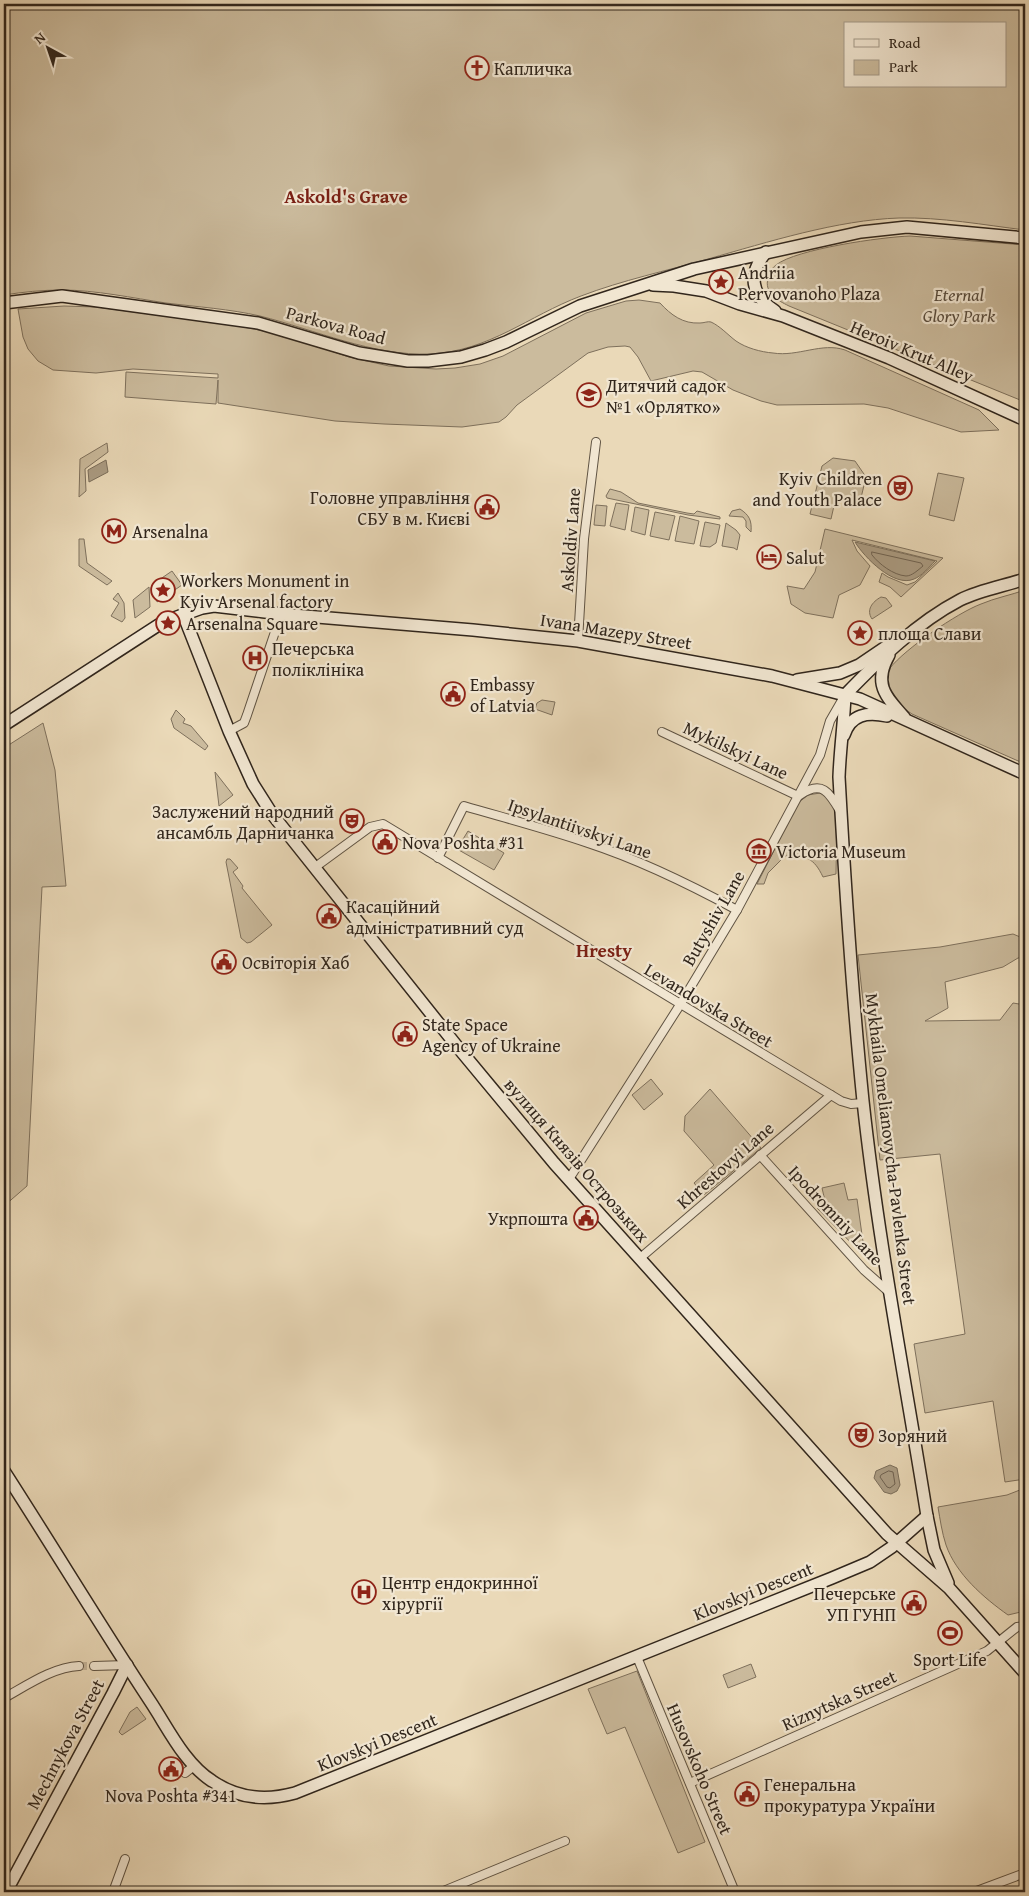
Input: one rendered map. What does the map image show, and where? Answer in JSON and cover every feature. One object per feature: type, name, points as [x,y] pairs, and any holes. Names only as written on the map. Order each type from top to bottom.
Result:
[{"type":"main road","points":[[646,284],[694,269],[766,252],[861,232],[893,228],[1025,238]]},
{"type":"main road","points":[[766,252],[759,260],[755,270],[755,288],[758,295],[770,308],[783,316]]},
{"type":"main road","points":[[646,284],[706,291],[740,304],[783,316]]},
{"type":"main road","name":"Parkova Road","points":[[4,303],[62,296],[258,323],[359,353],[408,361],[428,361],[462,357],[485,350],[506,342],[580,306],[646,284]]},
{"type":"main road","name":"Heroiv Krut Alley","points":[[783,316],[889,358],[1025,420]]},
{"type":"main road","points":[[844,695],[892,649],[928,620],[961,599],[1025,579]]},
{"type":"main road","name":"Ivana Mazepy Street","points":[[4,725],[151,629],[183,614],[214,606],[280,614],[482,630],[578,641],[786,680],[860,699],[1025,774]]},
{"type":"main road","name":"вулиця Князів Острозьких","points":[[183,614],[229,731],[260,796],[314,868],[456,1045],[639,1259],[887,1534],[950,1588],[1025,1673]]},
{"type":"main road","points":[[786,680],[800,680],[840,673],[859,665],[884,648],[910,634]]},
{"type":"main road","points":[[892,649],[882,670],[880,682],[893,704],[908,721]]},
{"type":"main road","name":"Mykhaila Omelianovycha-Pavlenka Street","points":[[844,695],[844,718],[840,747],[842,815],[856,1027],[864,1103],[891,1294],[927,1516],[934,1550],[950,1588]]},
{"type":"main road","points":[[840,747],[846,730],[853,720],[861,716],[869,713],[908,721]]},
{"type":"main road","name":"Klovskyi Descent","points":[[4,1470],[190,1769],[237,1793],[264,1798],[280,1797],[295,1793],[637,1657],[870,1562],[897,1542]]},
{"type":"main road","points":[[897,1542],[927,1516]]},
{"type":"main road","name":"Mechnykova Street","points":[[6,1892],[127,1665]]},
{"type":"street","name":"Askoldiv Lane","points":[[578,641],[584,539],[596,442]]},
{"type":"street","points":[[229,731],[244,723],[280,614]]},
{"type":"street","name":"Butyshiv Lane","points":[[569,1179],[680,1005],[737,910],[820,755],[830,721],[844,695]]},
{"type":"street","name":"Mykilskyi Lane","points":[[662,732],[798,796]]},
{"type":"street","points":[[798,796],[813,788],[820,788],[830,795],[842,815]]},
{"type":"street","name":"Ipsylantiivskyi Lane","points":[[438,858],[464,806],[615,852],[696,887],[737,910]]},
{"type":"street","name":"Levandovska Street","points":[[314,868],[370,827],[383,824],[841,1101],[851,1104],[864,1103]]},
{"type":"street","name":"Khrestovyi Lane","points":[[639,1259],[831,1095]]},
{"type":"street","name":"Ipodromniy Lane","points":[[760,1155],[864,1270],[891,1294]]},
{"type":"street","name":"Riznytska Street","points":[[690,1783],[987,1651],[1018,1627],[1025,1626]]},
{"type":"street","name":"Husovskoho Street","points":[[637,1657],[735,1892]]},
{"type":"street","points":[[94,1666],[127,1665]]},
{"type":"street","points":[[4,1698],[53,1672],[70,1666],[78,1666]]},
{"type":"street","points":[[441,1892],[564,1841]]},
{"type":"street","points":[[113,1892],[125,1859]]},
{"type":"street","points":[[974,1892],[1025,1873]]},
{"type":"green space","points":[[4,4],[1025,4],[1025,230],[915,218],[875,220],[827,227],[613,285],[562,304],[490,340],[452,351],[430,354],[408,354],[365,347],[260,316],[226,310],[75,290],[25,292],[4,295]]},
{"type":"green space","name":"Eternal Glory Park","points":[[910,236],[1025,245],[1025,402],[789,306],[772,295],[768,288],[768,278],[772,269],[786,259],[840,245]]},
{"type":"green space","points":[[639,300],[660,303],[673,315],[688,322],[711,322],[736,341],[759,351],[782,354],[819,348],[845,350],[979,410],[999,430],[961,432],[888,408],[864,404],[777,405],[733,390],[702,372],[693,371],[651,381],[638,357],[630,347],[625,346],[608,347],[588,353],[517,405],[499,422],[462,427],[335,421],[218,403],[218,380],[216,404],[125,397],[126,372],[218,378],[218,374],[133,369],[96,373],[53,370],[38,361],[28,349],[23,337],[18,309],[64,306],[96,307],[233,325],[280,334],[349,357],[389,366],[436,369],[480,364],[503,356],[586,313],[626,301]]},
{"type":"green space","points":[[107,443],[108,452],[85,469],[86,491],[79,497],[80,459]]},
{"type":"green space","points":[[833,458],[855,461],[866,477],[860,502],[836,497],[831,519],[810,514],[822,466]]},
{"type":"green space","points":[[938,473],[964,478],[954,521],[929,515]]},
{"type":"green space","points":[[610,489],[621,492],[638,503],[694,514],[697,511],[720,517],[720,519],[688,515],[607,498],[606,496]]},
{"type":"green space","points":[[616,503],[629,505],[625,530],[610,526]]},
{"type":"green space","points":[[596,505],[607,506],[605,526],[594,525]]},
{"type":"green space","points":[[635,507],[649,510],[645,535],[631,531]]},
{"type":"green space","points":[[740,509],[749,518],[751,532],[746,527],[746,521],[743,517],[729,516],[732,511]]},
{"type":"green space","points":[[655,512],[675,516],[669,540],[650,536]]},
{"type":"green space","points":[[680,516],[699,521],[694,544],[675,541]]},
{"type":"green space","points":[[705,522],[720,525],[716,543],[710,547],[700,546]]},
{"type":"green space","points":[[726,523],[740,535],[737,550],[722,546]]},
{"type":"green space","points":[[825,529],[943,558],[901,597],[890,587],[879,582],[882,573],[907,585],[915,582],[937,561],[852,540],[857,551],[870,566],[860,585],[839,595],[833,618],[805,613],[791,604],[787,586],[804,589],[815,572]]},
{"type":"green space","points":[[79,539],[84,539],[87,563],[112,581],[107,585],[79,566]]},
{"type":"green space","points":[[172,571],[182,585],[157,602],[156,582]]},
{"type":"green space","points":[[149,587],[150,607],[135,618],[133,600]]},
{"type":"green space","points":[[1025,590],[1025,764],[912,714],[893,699],[888,692],[886,682],[889,670],[897,660],[946,623],[981,604]]},
{"type":"green space","points":[[118,593],[124,603],[125,618],[122,622],[111,616],[119,603],[113,599]]},
{"type":"green space","points":[[881,597],[886,598],[892,606],[872,619],[870,616],[871,606]]},
{"type":"green space","points":[[542,700],[555,702],[552,715],[535,709],[537,703]]},
{"type":"green space","points":[[176,710],[185,719],[183,723],[191,726],[208,746],[205,750],[174,728],[171,719]]},
{"type":"green space","points":[[43,723],[55,770],[66,886],[42,887],[27,1186],[4,1206],[4,748]]},
{"type":"green space","points":[[215,772],[233,795],[219,806]]},
{"type":"green space","points":[[820,793],[833,801],[837,818],[836,874],[823,877],[813,862],[808,859],[799,856],[785,856],[768,873],[764,884],[757,884],[798,803],[808,795]]},
{"type":"green space","points":[[468,831],[504,853],[494,870],[457,849]]},
{"type":"green space","points":[[227,859],[230,859],[238,868],[233,872],[243,886],[242,888],[272,925],[251,942],[247,943],[241,938],[226,862]]},
{"type":"green space","points":[[1013,934],[1025,939],[1025,957],[1018,958],[1003,967],[945,982],[948,1008],[925,1021],[1000,1020],[1013,1003],[1025,1005],[1025,1479],[1005,1482],[993,1401],[925,1413],[914,1344],[965,1334],[940,1154],[880,1160],[858,955],[940,947]]},
{"type":"green space","points":[[651,1079],[663,1094],[644,1110],[632,1095]]},
{"type":"green space","points":[[710,1089],[761,1148],[704,1195],[694,1183],[714,1165],[684,1131],[685,1116]]},
{"type":"green space","points":[[844,1183],[848,1200],[857,1199],[864,1249],[859,1251],[817,1208],[826,1205],[822,1188]]},
{"type":"green space","points":[[1025,1488],[1025,1611],[1008,1615],[980,1593],[957,1566],[946,1545],[938,1507],[1007,1495]]},
{"type":"green space","points":[[751,1664],[756,1677],[728,1688],[723,1675]]},
{"type":"green space","points":[[637,1671],[705,1842],[678,1853],[625,1727],[607,1734],[588,1689]]},
{"type":"green space","points":[[137,1707],[146,1719],[122,1735],[119,1732],[130,1712]]},
{"type":"water","points":[[106,460],[108,472],[89,482],[88,470]]},
{"type":"water","points":[[855,542],[935,561],[917,578],[906,581],[880,570]]},
{"type":"water","points":[[890,1465],[897,1468],[900,1485],[897,1491],[891,1494],[884,1492],[874,1478],[876,1471]]},
{"type":"tunnel","points":[[79,1666],[94,1666]]},
{"type":"place","name":"Капличка","points":[[477,68]]},
{"type":"place","name":"Andriia Pervovanoho Plaza","points":[[721,282]]},
{"type":"place","name":"Дитячий садок №1 «Орлятко»","points":[[589,395]]},
{"type":"place","name":"Kyiv Children and Youth Palace","points":[[900,488]]},
{"type":"place","name":"Головне управління СБУ в м. Києві","points":[[487,507]]},
{"type":"place","name":"Arsenalna","points":[[114,531]]},
{"type":"place","name":"Salut","points":[[769,557]]},
{"type":"place","name":"Workers Monument in Kyiv Arsenal factory","points":[[163,590]]},
{"type":"place","name":"Arsenalna Square","points":[[168,623]]},
{"type":"place","name":"площа Слави","points":[[860,633]]},
{"type":"place","name":"Печерська поліклініка","points":[[255,658]]},
{"type":"place","name":"Embassy of Latvia","points":[[453,694]]},
{"type":"place","name":"Заслужений народний ансамбль Дарничанка","points":[[352,821]]},
{"type":"place","name":"Nova Poshta #31","points":[[385,842]]},
{"type":"place","name":"Victoria Museum","points":[[759,851]]},
{"type":"place","name":"Касаційний адміністративний суд","points":[[329,916]]},
{"type":"place","name":"Освіторія Хаб","points":[[224,962]]},
{"type":"place","name":"State Space Agency of Ukraine","points":[[405,1034]]},
{"type":"place","name":"Укрпошта","points":[[586,1218]]},
{"type":"place","name":"Зоряний","points":[[861,1435]]},
{"type":"place","name":"Центр ендокринної хірургії","points":[[364,1592]]},
{"type":"place","name":"Печерське УП ГУНП","points":[[914,1603]]},
{"type":"place","name":"Sport Life","points":[[950,1633]]},
{"type":"place","name":"Nova Poshta #341","points":[[171,1769]]},
{"type":"place","name":"Генеральна прокуратура України","points":[[747,1794]]},
{"type":"district","name":"Askold's Grave","points":[[346,196]]},
{"type":"district","name":"Hresty","points":[[604,950]]}]
